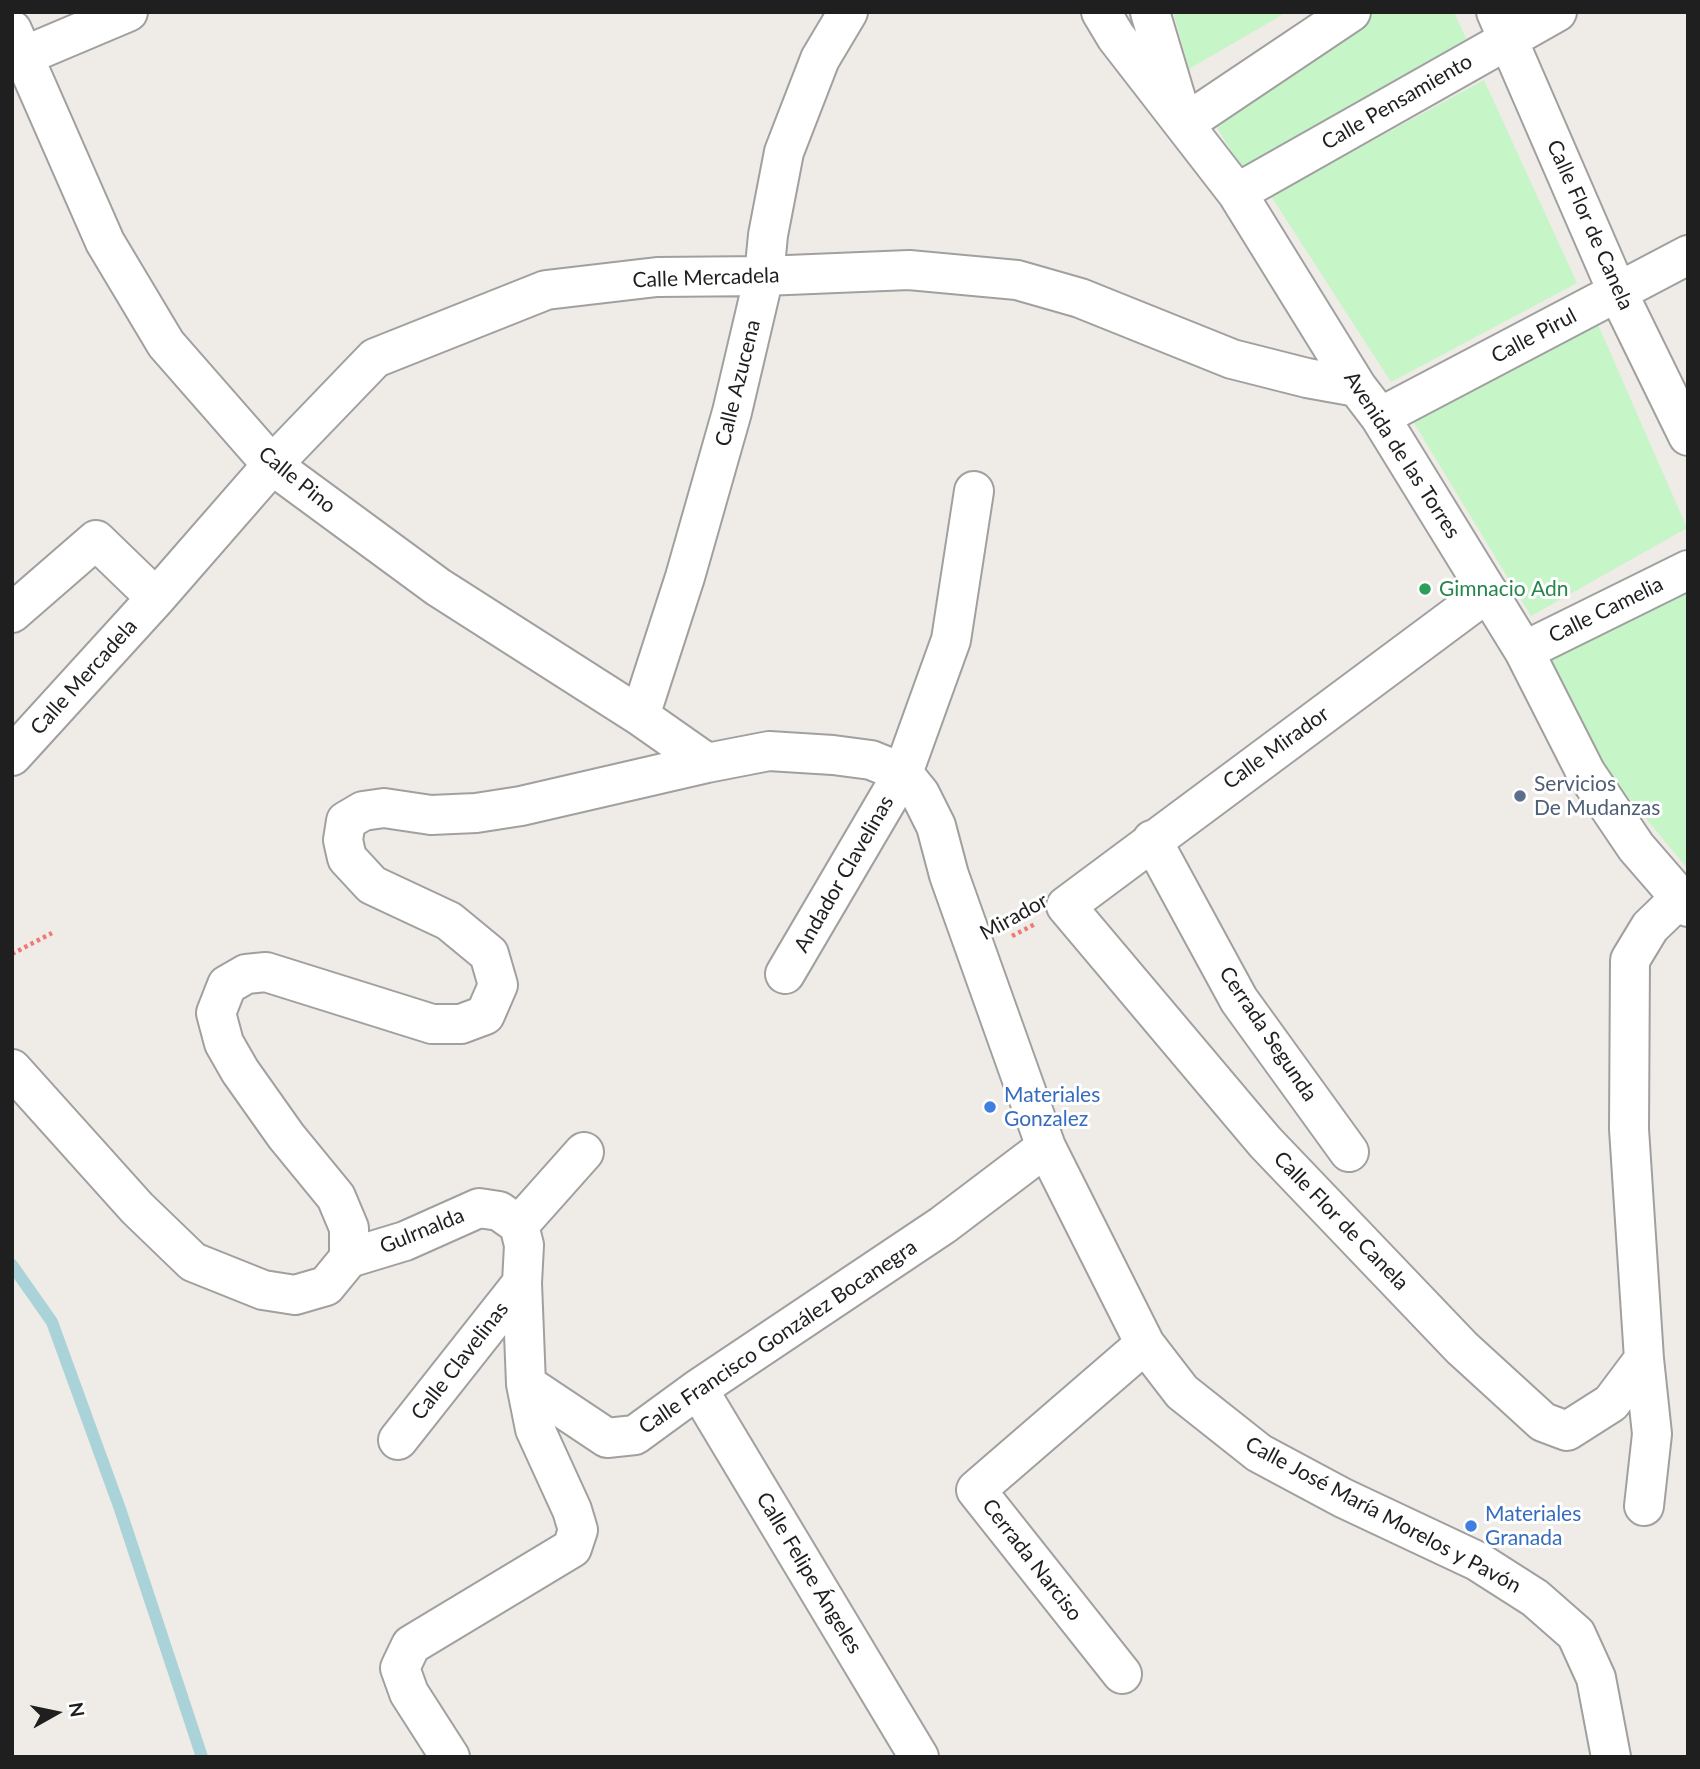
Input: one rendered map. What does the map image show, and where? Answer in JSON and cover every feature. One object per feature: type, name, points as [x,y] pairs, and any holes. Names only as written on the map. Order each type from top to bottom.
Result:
[{"type":"street","points":[[16,49],[128,12]]},
{"type":"street","name":"Calle Azucena","points":[[640,716],[693,551],[732,412],[764,276],[768,235],[784,152],[820,59],[848,12]]},
{"type":"street","name":"Avenida de las Torres","points":[[1101,12],[1116,37],[1237,192],[1524,651],[1586,773],[1636,847],[1685,900]]},
{"type":"street","points":[[1150,12],[1184,124],[1351,12]]},
{"type":"street","name":"Calle Pensamiento","points":[[1237,192],[1502,25],[1557,12]]},
{"type":"street","name":"Calle Flor de Canela","points":[[1502,25],[1618,291],[1688,436]]},
{"type":"street","name":"Calle Pino","points":[[16,49],[105,242],[166,344],[272,465],[438,587],[640,716],[707,763]]},
{"type":"street","name":"Calle Pirul","points":[[1380,417],[1688,255]]},
{"type":"street","name":"Calle Mercadela","points":[[12,756],[156,598],[272,465],[376,358],[546,290],[657,277],[909,270],[1017,280],[1080,298],[1232,359],[1307,379],[1357,387]]},
{"type":"street","name":"Andador Clavelinas","points":[[785,974],[903,773],[951,640],[974,491]]},
{"type":"street","points":[[18,595],[96,540],[156,598]]},
{"type":"street","name":"Calle Camelia","points":[[1524,651],[1688,570]]},
{"type":"street","name":"Calle Mirador","points":[[1066,906],[1488,592]]},
{"type":"street","points":[[12,1069],[137,1208],[193,1262],[263,1290],[295,1295],[326,1286],[349,1258],[349,1228],[336,1197],[278,1125],[240,1072],[224,1043],[216,1013],[227,985],[246,974],[266,972],[432,1024],[461,1024],[485,1016],[498,985],[489,954],[449,921],[372,885],[347,858],[343,840],[346,821],[363,811],[384,808],[431,815],[510,808],[769,751],[871,760],[903,773]]},
{"type":"street","name":"Calle José María Morelos y Pavón","points":[[903,773],[920,794],[936,826],[949,875],[1046,1147],[1145,1344],[1182,1392],[1259,1453],[1343,1498],[1477,1561],[1535,1598],[1576,1634],[1596,1678],[1611,1757]]},
{"type":"street","name":"Cerrada Segunda","points":[[1152,840],[1239,1000],[1349,1152]]},
{"type":"street","points":[[1644,1506],[1653,1434],[1644,1359],[1629,1129],[1630,960],[1650,927],[1685,900]]},
{"type":"street","name":"Calle Flor de Canela","points":[[1066,906],[1265,1142],[1462,1348],[1543,1422],[1567,1431],[1611,1403],[1644,1359]]},
{"type":"street","name":"Calle Francisco González Bocanegra","points":[[526,1384],[607,1438],[635,1435],[698,1389],[943,1225],[1046,1147]]},
{"type":"street","points":[[450,1757],[409,1692],[400,1668],[411,1645],[572,1548],[578,1530],[572,1510],[536,1429],[526,1384],[522,1283],[524,1245],[519,1225],[584,1153]]},
{"type":"street","name":"Gulrnalda","points":[[349,1258],[405,1241],[479,1208],[499,1211],[519,1225]]},
{"type":"street","name":"Calle Clavelinas","points":[[398,1440],[522,1283]]},
{"type":"street","name":"Cerrada Narciso","points":[[1122,1674],[976,1490],[1145,1344]]},
{"type":"street","name":"Calle Felipe Ángeles","points":[[698,1389],[919,1757]]},
{"type":"path","name":"Mirador","points":[[977,955],[1066,906]]},
{"type":"path","points":[[12,954],[52,933]]},
{"type":"green space","points":[[1173,12],[1287,12],[1189,69]]},
{"type":"green space","points":[[1375,12],[1454,12],[1469,45],[1242,169],[1210,116]]},
{"type":"green space","points":[[1484,80],[1577,283],[1391,382],[1271,196]]},
{"type":"green space","points":[[1596,320],[1687,528],[1531,616],[1411,418]]},
{"type":"green space","points":[[1688,578],[1688,869],[1600,763],[1547,651]]},
{"type":"waterway","points":[[12,1265],[52,1322],[120,1509],[202,1757]]},
{"type":"place","name":"Gimnacio Adn","points":[[1425,589]]},
{"type":"place","name":"Servicios De Mudanzas","points":[[1520,796]]},
{"type":"place","name":"Materiales Gonzalez","points":[[990,1107]]},
{"type":"place","name":"Materiales Granada","points":[[1471,1526]]}]
